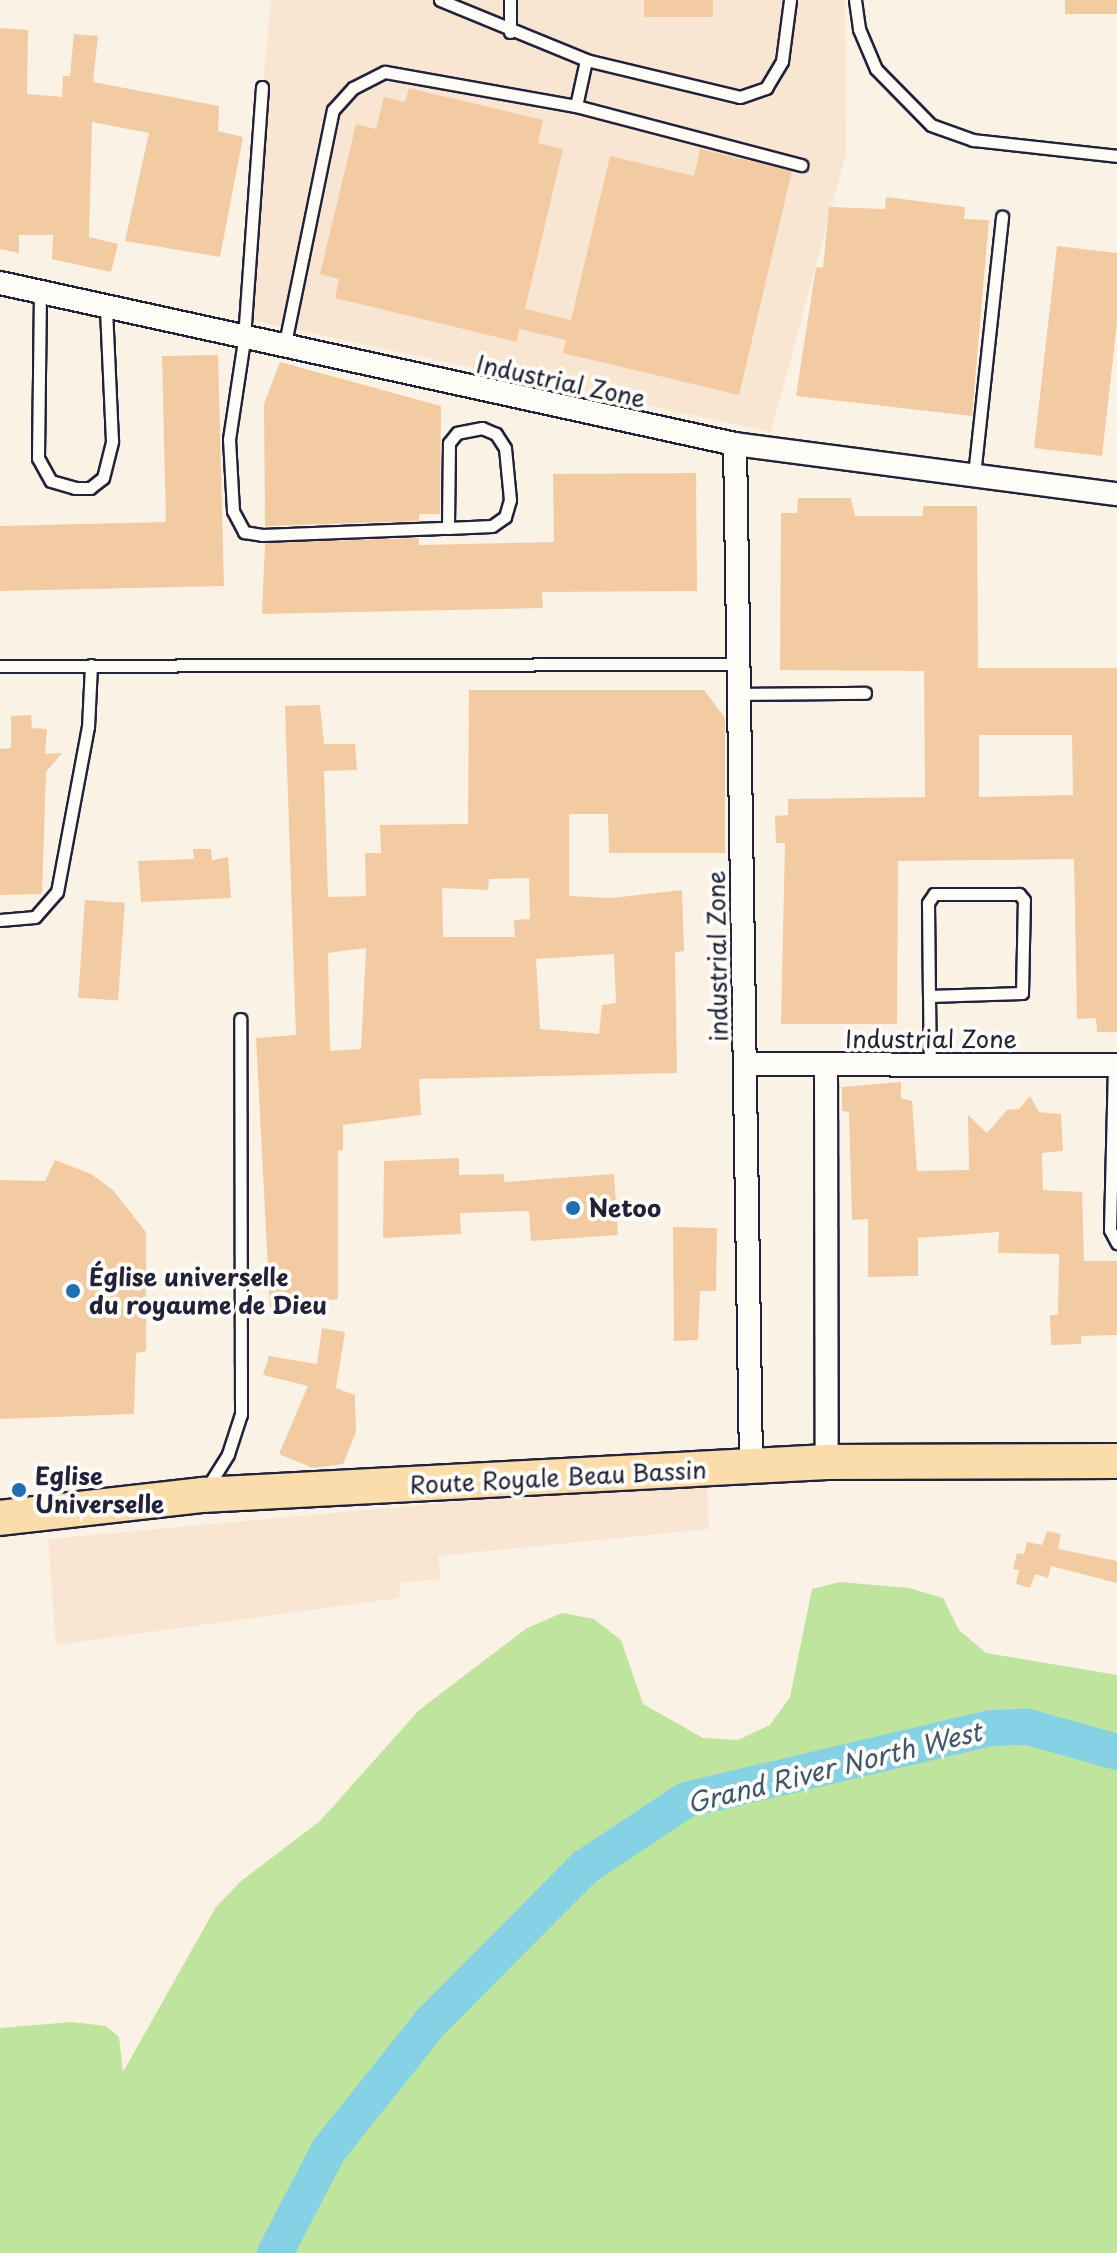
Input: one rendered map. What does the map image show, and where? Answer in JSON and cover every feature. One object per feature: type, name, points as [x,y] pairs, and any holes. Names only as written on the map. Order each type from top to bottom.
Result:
[{"type":"main road","name":"Route Royale Beau Bassin","points":[[0,1518],[202,1495],[827,1462],[1117,1461]]},
{"type":"street","name":"Industrial Zone","points":[[0,283],[284,349],[735,444],[1117,494]]},
{"type":"street","name":"industrial Zone","points":[[735,444],[751,1468]]},
{"type":"street","name":"Industrial Zone","points":[[745,1064],[1116,1065]]},
{"type":"street","points":[[826,1064],[827,1462]]},
{"type":"lane","points":[[440,0],[510,32],[586,60],[740,97],[766,88],[782,61],[790,0]]},
{"type":"lane","points":[[510,0],[510,32]]},
{"type":"lane","points":[[855,0],[859,29],[876,69],[931,125],[973,140],[1117,156]]},
{"type":"lane","points":[[576,106],[586,60]]},
{"type":"lane","points":[[284,349],[333,110],[353,88],[385,72],[576,106],[801,165]]},
{"type":"lane","points":[[262,87],[244,340],[229,439],[233,511],[244,532],[448,528],[492,526],[505,517],[510,500],[505,448],[496,434],[482,428],[457,433],[449,443],[448,528]]},
{"type":"lane","points":[[974,475],[1002,217]]},
{"type":"lane","points":[[40,293],[38,458],[51,481],[75,488],[90,488],[103,478],[112,441],[106,308]]},
{"type":"lane","points":[[0,666],[738,664]]},
{"type":"lane","points":[[0,920],[35,917],[57,892],[88,727],[91,665]]},
{"type":"lane","points":[[738,694],[865,693]]},
{"type":"lane","points":[[929,996],[1022,993],[1024,900],[1019,894],[934,894],[928,903],[929,996],[930,1064]]},
{"type":"lane","points":[[202,1495],[228,1454],[241,1414],[240,1019]]},
{"type":"lane","points":[[1116,1065],[1110,1230],[1117,1243]]},
{"type":"shaded area","points":[[271,0],[845,0],[846,154],[771,432],[241,318]]},
{"type":"shaded area","points":[[707,1487],[709,1529],[438,1556],[441,1579],[401,1583],[399,1598],[56,1645],[48,1539],[454,1502]]},
{"type":"green space","points":[[840,1582],[909,1588],[943,1598],[959,1630],[986,1653],[1117,1675],[1117,2253],[0,2253],[0,2028],[72,2022],[106,2026],[119,2037],[123,2072],[216,1907],[240,1882],[320,1821],[419,1710],[527,1628],[562,1613],[594,1619],[621,1640],[643,1704],[703,1738],[738,1740],[770,1725],[790,1697],[812,1589]]},
{"type":"building","points":[[644,0],[713,0],[713,17],[644,17]]},
{"type":"building","points":[[1065,0],[1117,0],[1117,14],[1065,14]]},
{"type":"building","points":[[0,28],[28,30],[27,94],[62,97],[63,76],[70,76],[74,34],[98,36],[93,82],[219,106],[218,131],[243,137],[220,257],[125,241],[149,133],[92,122],[89,237],[118,244],[111,272],[52,259],[53,235],[19,235],[19,253],[0,249]]},
{"type":"building","points":[[409,88],[543,120],[538,143],[563,149],[525,309],[571,320],[610,156],[694,176],[700,149],[792,171],[739,395],[563,353],[566,340],[519,329],[517,342],[335,298],[339,279],[320,274],[356,124],[376,129],[384,97],[405,102]]},
{"type":"building","points":[[886,197],[965,207],[964,219],[989,220],[972,416],[796,396],[816,267],[823,268],[829,207],[885,209]]},
{"type":"building","points":[[1057,246],[1117,253],[1117,323],[1102,456],[1034,448]]},
{"type":"building","points":[[218,355],[224,586],[0,591],[0,526],[166,522],[162,356]]},
{"type":"building","points":[[280,362],[441,406],[440,514],[419,514],[419,521],[265,526],[264,404]]},
{"type":"building","points":[[696,473],[697,591],[542,592],[543,608],[262,614],[265,543],[419,538],[419,545],[554,542],[553,474]]},
{"type":"building","points":[[798,498],[851,498],[855,516],[923,516],[923,506],[977,506],[978,668],[1117,668],[1117,1032],[1097,1032],[1096,1018],[1077,1019],[1074,859],[898,861],[897,1024],[781,1024],[785,843],[776,843],[775,816],[788,815],[788,799],[925,797],[924,671],[780,670],[781,513],[797,513]],"holes":[[[979,735],[1072,735],[1073,795],[979,797]]]},
{"type":"building","points":[[469,690],[704,690],[725,718],[725,853],[609,853],[608,814],[569,814],[569,896],[612,898],[682,890],[684,951],[675,952],[677,1073],[419,1079],[421,1115],[343,1125],[343,1150],[338,1151],[338,1299],[270,1307],[256,1038],[296,1035],[285,706],[320,705],[324,744],[355,744],[357,770],[324,771],[328,897],[366,896],[365,853],[381,853],[380,825],[468,824]],"holes":[[[529,878],[530,919],[514,920],[515,937],[443,937],[442,888],[488,890],[489,879]],[[366,948],[361,1049],[330,1051],[328,953]],[[614,954],[616,1003],[602,1005],[599,1034],[540,1029],[536,959]]]},
{"type":"building","points":[[31,715],[32,728],[47,729],[45,754],[62,753],[46,772],[42,894],[0,895],[0,749],[11,748],[11,716]]},
{"type":"building","points":[[193,849],[211,849],[212,860],[228,857],[231,898],[141,902],[138,861],[194,859]]},
{"type":"building","points":[[85,900],[125,903],[118,1001],[78,998]]},
{"type":"building","points":[[901,1082],[901,1098],[912,1101],[917,1171],[969,1170],[968,1115],[987,1133],[1007,1110],[1019,1109],[1030,1096],[1039,1112],[1061,1114],[1063,1151],[1042,1153],[1043,1190],[1082,1192],[1084,1261],[1117,1261],[1117,1335],[1081,1336],[1081,1344],[1051,1345],[1050,1315],[1058,1315],[1059,1254],[998,1253],[999,1232],[918,1238],[918,1276],[868,1277],[868,1219],[852,1220],[849,1112],[842,1111],[842,1087]]},
{"type":"building","points":[[459,1158],[459,1175],[504,1174],[504,1182],[614,1174],[618,1235],[531,1241],[529,1211],[460,1213],[461,1234],[383,1238],[384,1161]]},
{"type":"building","name":"Église universelle du royaume de Dieu","points":[[55,1160],[91,1174],[113,1190],[146,1232],[146,1351],[136,1353],[134,1414],[0,1419],[0,1180],[45,1181]]},
{"type":"building","points":[[673,1227],[717,1228],[716,1291],[700,1291],[698,1340],[674,1341]]},
{"type":"building","points":[[322,1328],[345,1332],[336,1388],[355,1395],[356,1432],[343,1464],[313,1468],[279,1454],[308,1386],[263,1375],[269,1356],[317,1364]]},
{"type":"building","points":[[1047,1531],[1061,1534],[1058,1549],[1117,1561],[1117,1583],[1051,1566],[1048,1578],[1035,1574],[1030,1588],[1016,1584],[1019,1570],[1013,1569],[1017,1553],[1024,1554],[1027,1542],[1042,1545]]},
{"type":"waterway","name":"Grand River North West","points":[[275,2253],[328,2151],[430,2023],[585,1867],[686,1800],[991,1728],[1028,1727],[1117,1752]]},
{"type":"place","name":"Netoo","points":[[573,1208]]},
{"type":"place","name":"Église universelle du royaume de Dieu","points":[[73,1291]]},
{"type":"place","name":"Eglise Universelle","points":[[19,1490]]}]
